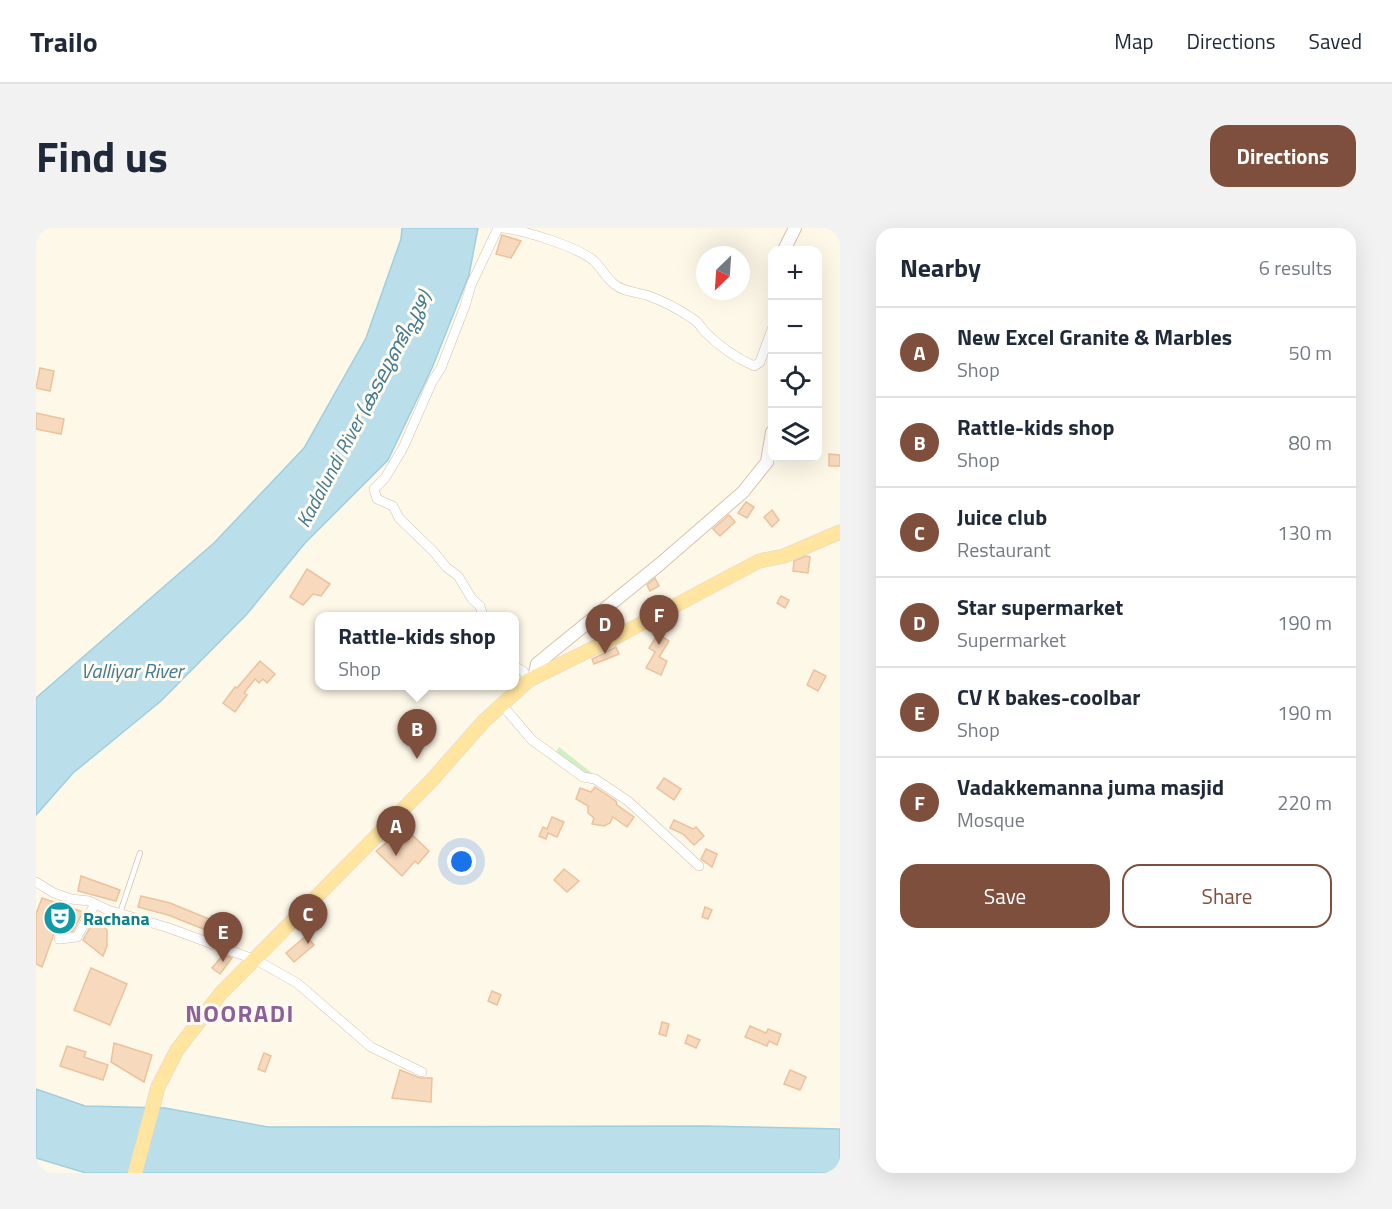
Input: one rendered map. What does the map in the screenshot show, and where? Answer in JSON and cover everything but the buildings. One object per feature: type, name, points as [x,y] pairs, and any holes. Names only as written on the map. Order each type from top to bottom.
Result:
[{"type":"main road","points":[[786,246],[795,228]]},
{"type":"main road","points":[[532,679],[537,664],[660,564],[743,492],[767,462],[768,456]]},
{"type":"main road","points":[[135,1173],[158,1086],[184,1040],[221,993],[431,781],[484,721],[532,679],[759,561],[783,556],[840,532]]},
{"type":"street","points":[[482,612],[480,606],[472,599],[458,576],[446,567],[399,518],[393,506],[376,499],[374,489],[385,478],[403,448],[432,382],[441,368],[471,285],[501,228],[519,230],[582,253],[599,266],[614,284],[650,296],[689,316],[717,343],[740,360],[754,366],[760,362],[768,340]]},
{"type":"street","points":[[519,669],[532,679]]},
{"type":"street","points":[[502,705],[532,740],[583,777],[595,779],[627,801],[699,866]]},
{"type":"street","points":[[36,882],[54,893],[169,928],[256,960],[297,983],[371,1047],[422,1071]]},
{"type":"street","points":[[59,939],[77,937],[96,904]]},
{"type":"lane","points":[[120,913],[140,853]]},
{"type":"green space","points":[[559,747],[593,774],[588,782],[577,779],[555,754]]},
{"type":"water","name":"Valliyar River","points":[[402,228],[478,228],[469,275],[432,368],[388,460],[305,543],[247,614],[161,701],[73,773],[36,815],[36,698],[214,543],[304,448],[366,338],[401,239]]},
{"type":"water","points":[[36,1089],[85,1106],[165,1108],[268,1127],[702,1126],[840,1129],[840,1173],[86,1173],[36,1158]]},
{"type":"place","name":"Vadakkemanna juma masjid","points":[[659,645]]},
{"type":"place","name":"Star supermarket","points":[[605,654]]},
{"type":"place","name":"Rattle-kids shop","points":[[417,759]]},
{"type":"place","name":"New Excel Granite & Marbles","points":[[396,856]]},
{"type":"place","name":"Rachana","points":[[60,918]]},
{"type":"place","name":"Juice club","points":[[308,944]]},
{"type":"place","name":"CV K bakes-coolbar","points":[[223,962]]},
{"type":"district","name":"NOORADI","points":[[240,1013]]},
{"type":"water label","name":"Kadalundi River (കടലുണ്ടിപ്പുഴ)","points":[[363,409]]}]
